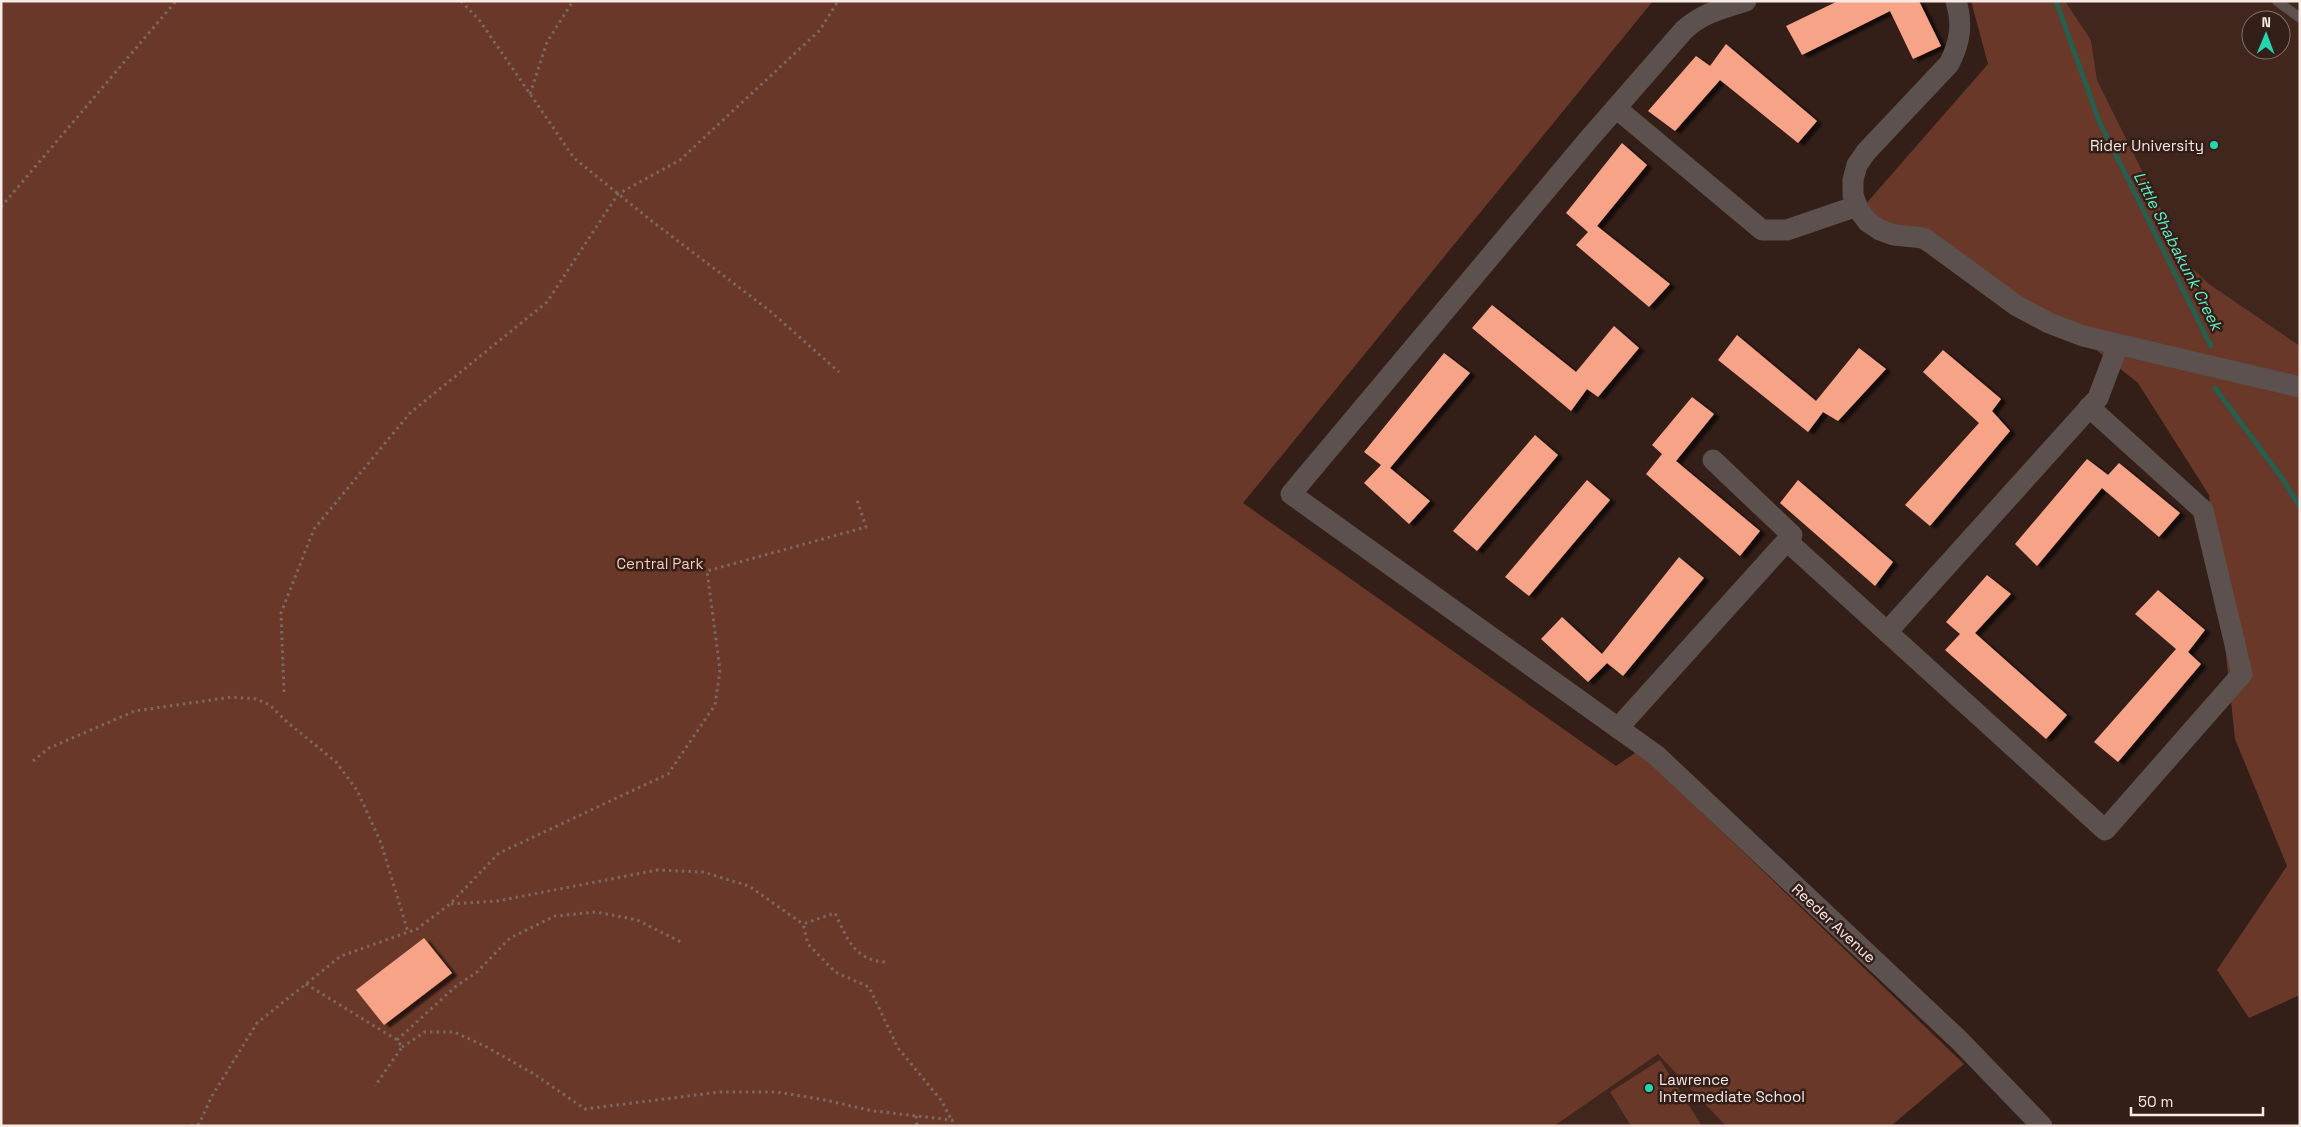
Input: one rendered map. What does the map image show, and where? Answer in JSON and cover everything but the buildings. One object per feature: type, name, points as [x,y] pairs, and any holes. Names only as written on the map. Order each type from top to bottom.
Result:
[{"type":"street","points":[[1746,1],[1710,12],[1691,23],[1616,108],[1762,230],[1787,230],[1857,206]]},
{"type":"street","points":[[1956,1],[1960,24],[1957,50],[1949,64],[1866,152],[1857,165],[1853,187],[1857,206],[1868,222],[1880,230],[1894,235],[1924,238],[2017,306],[2049,323],[2083,336],[2300,387]]},
{"type":"street","name":"Reeder Avenue","points":[[1616,108],[1291,494],[1656,755],[1960,1041],[2042,1126]]},
{"type":"street","points":[[1887,632],[2098,398],[2118,345]]},
{"type":"street","points":[[1787,541],[2105,830],[2242,674],[2202,510],[2090,407]]},
{"type":"street","points":[[1618,728],[1792,535],[1713,460]]},
{"type":"lane","points":[[2276,1],[2300,18]]},
{"type":"path","points":[[1,207],[176,1]]},
{"type":"path","points":[[461,1],[480,22],[574,158],[770,311],[838,372]]},
{"type":"path","points":[[530,94],[547,42],[572,1]]},
{"type":"path","points":[[284,692],[281,613],[314,529],[410,413],[547,302],[618,194],[680,160],[820,30],[838,1]]},
{"type":"path","points":[[190,1126],[199,1124],[212,1096],[257,1023],[341,956],[417,929],[450,904],[499,853],[668,774],[715,705],[720,670],[707,571],[866,527],[857,500]]},
{"type":"path","points":[[33,761],[49,748],[135,711],[232,697],[256,699],[270,705],[287,722],[336,762],[357,790],[381,843],[408,932]]},
{"type":"path","points":[[450,904],[498,902],[657,870],[703,872],[749,886],[802,924],[808,944],[836,972],[869,987],[898,1048],[941,1100],[954,1126]]},
{"type":"path","points":[[397,1040],[455,988],[477,972],[510,938],[555,916],[596,912],[637,920],[681,942]]},
{"type":"path","points":[[802,924],[835,913],[849,943],[871,961],[886,962]]},
{"type":"path","points":[[306,984],[397,1040],[402,1047]]},
{"type":"path","points":[[375,1086],[402,1047],[425,1032],[454,1032],[485,1046],[534,1074],[585,1108],[720,1092],[777,1092],[873,1111],[952,1120]]},
{"type":"path","points":[[916,1116],[917,1126]]},
{"type":"shaded area","name":"Rider University","points":[[2065,1],[2300,1],[2300,346],[2209,284],[2189,265],[2097,80],[2091,40]]},
{"type":"shaded area","name":"Lawrence Intermediate School","points":[[1659,1049],[1727,1126],[1550,1126]]},
{"type":"green space","name":"Central Park","points":[[1,1],[1653,1],[1243,503],[1616,766],[1638,751],[1964,1064],[1891,1126],[1726,1126],[1658,1054],[1554,1126],[1,1126]]},
{"type":"green space","points":[[1971,1],[2065,1],[2091,40],[2097,80],[2189,265],[2209,284],[2300,346],[2300,995],[2249,1018],[2217,970],[2287,866],[2235,739],[2209,495],[2138,383],[2080,337],[1857,214],[1988,64]]},
{"type":"green space","points":[[1660,1060],[1702,1126],[1631,1126],[1610,1092]]},
{"type":"waterway","name":"Little Shabakunk Creek","points":[[2056,1],[2099,121],[2211,346]]},
{"type":"waterway","name":"Little Shabakunk Creek","points":[[2215,388],[2282,478],[2300,507]]},
{"type":"place","name":"Rider University","points":[[2214,145]]},
{"type":"place","name":"Lawrence Intermediate School","points":[[1649,1088]]}]
